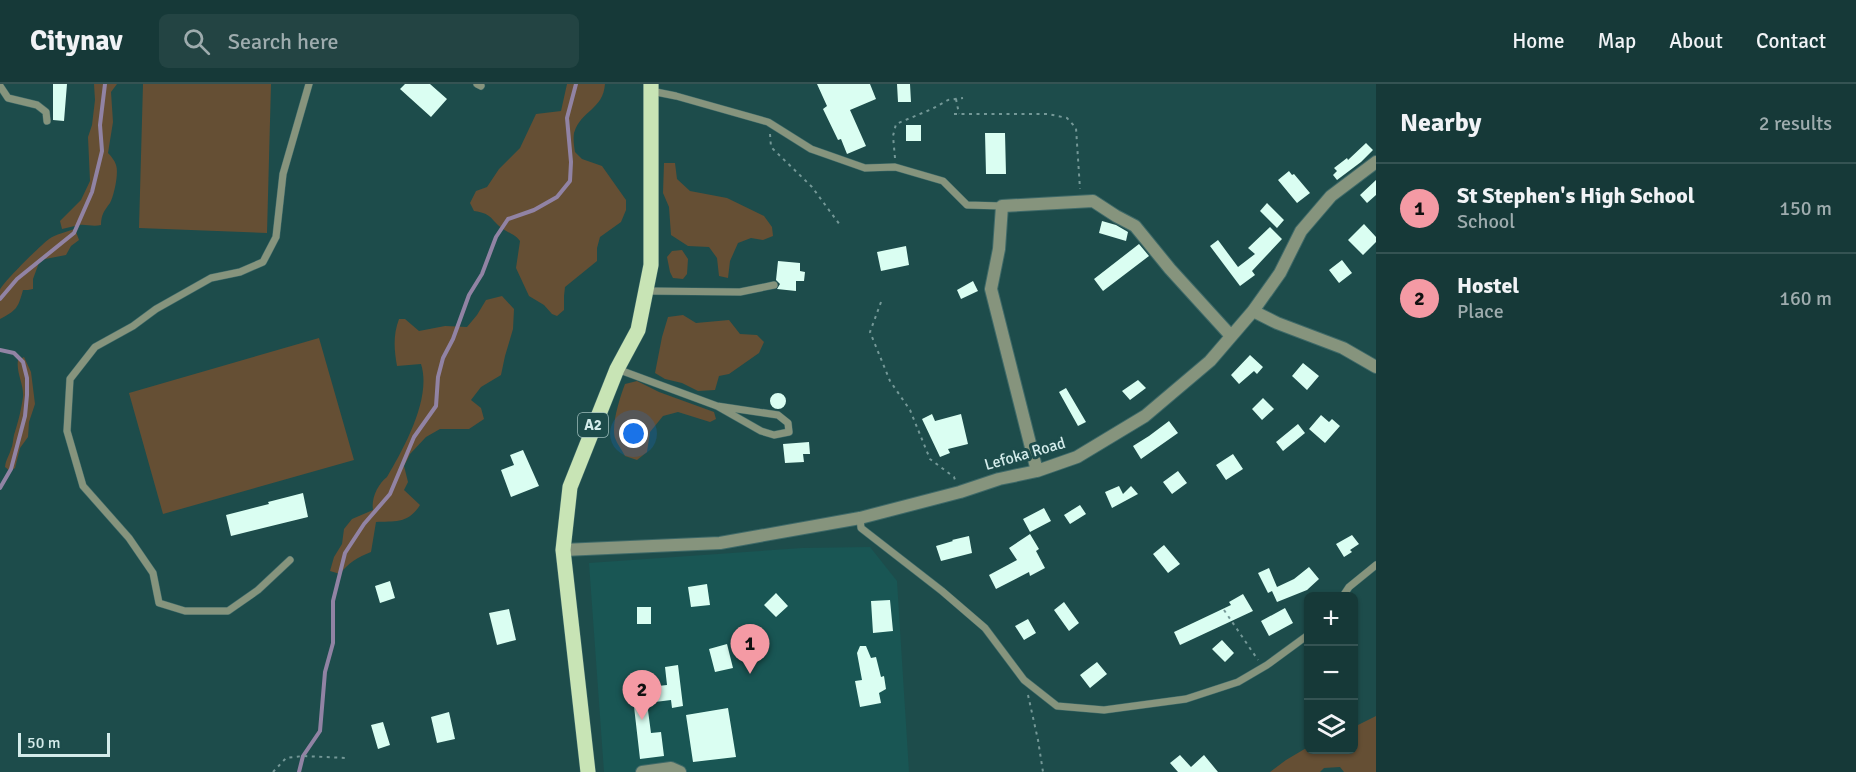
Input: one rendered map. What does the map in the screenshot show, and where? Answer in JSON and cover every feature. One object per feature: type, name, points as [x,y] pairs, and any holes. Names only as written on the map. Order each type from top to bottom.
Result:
[{"type":"main road","name":"A2","points":[[588,772],[563,550],[570,487],[617,369],[638,330],[647,291],[651,265],[651,88]]},
{"type":"street","name":"Lefoka Road","points":[[563,550],[720,543],[860,518],[960,492],[999,479],[1037,471],[1077,457],[1145,416],[1210,362],[1253,311],[1280,273],[1300,231],[1331,196],[1376,162]]},
{"type":"street","points":[[1037,471],[991,289],[999,249],[1002,206],[1093,201],[1135,226],[1170,269],[1231,336]]},
{"type":"street","points":[[1253,311],[1277,323],[1343,348],[1376,367]]},
{"type":"street","points":[[642,772],[671,768],[680,772]]},
{"type":"lane","points":[[290,560],[258,590],[228,611],[185,610],[159,603],[153,573],[129,538],[83,486],[67,431],[70,380],[94,347],[211,278],[240,272],[263,262],[276,237],[283,174],[309,84]]},
{"type":"lane","points":[[0,86],[8,98],[37,105],[46,112],[47,121]]},
{"type":"lane","points":[[651,88],[768,122],[811,149],[865,168],[895,167],[943,181],[967,204],[1002,206]]},
{"type":"lane","points":[[647,291],[740,292],[774,285]]},
{"type":"lane","points":[[617,369],[717,406],[761,431],[774,435],[789,432],[788,423],[778,415],[717,406]]},
{"type":"lane","points":[[860,518],[861,528],[942,591],[985,628],[1024,680],[1057,706],[1104,710],[1186,699],[1238,682],[1263,668],[1304,638]]},
{"type":"lane","points":[[1346,592],[1349,586],[1376,565]]},
{"type":"path","points":[[895,167],[893,136],[896,124],[948,100],[963,98]]},
{"type":"path","points":[[956,99],[959,114]]},
{"type":"path","points":[[954,114],[1048,114],[1067,118],[1076,128],[1081,201]]},
{"type":"path","points":[[768,122],[771,147],[812,187],[840,225]]},
{"type":"path","points":[[881,302],[870,332],[890,381],[910,410],[930,459],[954,477],[960,492]]},
{"type":"path","points":[[1224,610],[1263,668]]},
{"type":"path","points":[[1024,680],[1043,772]]},
{"type":"path","points":[[273,772],[286,758],[303,756],[347,758]]},
{"type":"shaded area","points":[[94,84],[117,84],[111,92],[113,122],[108,153],[117,169],[114,190],[110,203],[102,216],[101,225],[79,225],[62,229],[60,221],[81,200],[90,181],[88,137],[95,100]]},
{"type":"shaded area","points":[[143,84],[271,84],[267,233],[139,228]]},
{"type":"shaded area","points":[[567,84],[605,84],[596,105],[577,125],[574,133],[575,152],[582,159],[602,166],[626,200],[626,210],[621,222],[600,237],[597,261],[565,287],[564,310],[557,316],[529,296],[516,268],[520,241],[489,216],[474,211],[470,203],[476,191],[487,187],[499,169],[520,148],[536,114],[561,111]]},
{"type":"shaded area","points":[[664,163],[675,163],[677,179],[690,191],[727,198],[764,216],[772,227],[773,236],[763,240],[751,238],[738,243],[730,261],[728,278],[719,276],[717,258],[709,247],[688,246],[671,235],[669,207],[663,193]]},
{"type":"shaded area","points":[[75,229],[79,240],[71,246],[66,255],[40,260],[33,279],[33,289],[23,290],[16,308],[0,319],[0,290],[7,280],[49,239]]},
{"type":"shaded area","points":[[682,250],[688,259],[687,274],[683,279],[673,278],[667,257],[672,251]]},
{"type":"shaded area","points":[[502,296],[514,309],[513,329],[501,375],[481,387],[471,400],[481,408],[484,419],[469,429],[440,429],[426,437],[410,454],[404,466],[408,482],[404,490],[420,505],[411,516],[406,518],[376,522],[371,552],[354,561],[340,574],[330,571],[334,557],[342,544],[344,529],[352,519],[373,510],[376,492],[401,452],[420,407],[423,392],[421,364],[397,366],[395,342],[399,319],[405,319],[419,331],[445,326],[467,327],[486,300]]},
{"type":"shaded area","points":[[683,315],[696,323],[729,320],[740,334],[757,335],[764,342],[759,353],[729,374],[719,376],[715,390],[698,391],[655,373],[668,317]]},
{"type":"shaded area","points":[[319,338],[354,460],[163,514],[129,393]]},
{"type":"shaded area","points":[[24,357],[31,372],[35,404],[29,422],[28,437],[20,448],[15,468],[10,471],[5,464],[12,446],[23,397],[18,360]]},
{"type":"shaded area","points":[[637,381],[659,392],[714,412],[716,419],[710,422],[678,412],[663,416],[650,432],[647,452],[637,460],[625,456],[615,438],[615,419],[625,384]]},
{"type":"shaded area","points":[[870,547],[897,581],[909,772],[604,772],[589,563],[802,548]]},
{"type":"shaded area","points":[[1376,716],[1376,772],[1344,772],[1340,767],[1324,768],[1320,772],[1270,772],[1304,749],[1304,754],[1358,754],[1358,725]]},
{"type":"building","points":[[53,84],[67,84],[64,121],[53,120]]},
{"type":"building","points":[[405,84],[430,84],[447,99],[431,117],[400,89]]},
{"type":"building","points":[[817,84],[870,84],[876,99],[850,110],[866,146],[847,154],[823,109],[827,106]]},
{"type":"building","points":[[897,84],[910,84],[911,102],[898,102]]},
{"type":"building","points":[[906,125],[921,125],[921,141],[906,141]]},
{"type":"building","points":[[985,133],[1005,133],[1006,174],[986,174]]},
{"type":"building","points":[[1366,143],[1373,150],[1337,180],[1333,175],[1337,171],[1334,168],[1347,158],[1348,160]]},
{"type":"building","points":[[1289,171],[1310,193],[1297,203],[1278,180]]},
{"type":"building","points":[[1376,180],[1376,195],[1367,203],[1360,195]]},
{"type":"building","points":[[1267,203],[1284,220],[1277,228],[1260,211]]},
{"type":"building","points":[[1102,221],[1128,232],[1126,241],[1099,233]]},
{"type":"building","points":[[1364,224],[1376,237],[1376,242],[1363,255],[1348,240]]},
{"type":"building","points":[[1270,227],[1282,239],[1252,271],[1255,275],[1240,286],[1210,246],[1218,240],[1238,267],[1255,254],[1248,248]]},
{"type":"building","points":[[1139,244],[1149,256],[1103,291],[1094,279]]},
{"type":"building","points":[[906,246],[909,265],[881,271],[877,252]]},
{"type":"building","points":[[1342,260],[1352,273],[1339,283],[1329,270]]},
{"type":"building","points":[[778,261],[800,263],[800,271],[805,272],[804,281],[796,281],[796,291],[777,289],[780,284],[776,280]]},
{"type":"building","points":[[973,281],[978,291],[961,299],[957,290]]},
{"type":"building","points":[[1250,355],[1263,367],[1257,374],[1254,371],[1239,384],[1231,375]]},
{"type":"building","points":[[1303,363],[1319,376],[1307,390],[1292,376]]},
{"type":"building","points":[[1138,380],[1146,388],[1130,400],[1122,391]]},
{"type":"building","points":[[1066,388],[1086,422],[1078,426],[1059,392]]},
{"type":"building","points":[[778,393],[784,395],[786,401],[784,407],[778,409],[772,407],[770,401],[772,395]]},
{"type":"building","points":[[1263,398],[1274,409],[1262,420],[1252,409]]},
{"type":"building","points":[[932,414],[935,421],[961,414],[968,444],[948,449],[950,453],[940,457],[922,419]]},
{"type":"building","points":[[1321,415],[1329,422],[1332,419],[1340,426],[1325,443],[1309,429]]},
{"type":"building","points":[[1169,421],[1178,433],[1141,459],[1133,446]]},
{"type":"building","points":[[1298,424],[1305,433],[1283,451],[1276,442]]},
{"type":"building","points":[[809,442],[810,454],[803,454],[804,462],[785,463],[783,444]]},
{"type":"building","points":[[523,450],[539,486],[511,497],[501,470],[514,465],[510,455]]},
{"type":"building","points":[[1233,454],[1243,469],[1226,480],[1216,465]]},
{"type":"building","points":[[1178,471],[1187,483],[1172,494],[1163,482]]},
{"type":"building","points":[[1119,486],[1123,494],[1131,486],[1138,494],[1112,508],[1105,492]]},
{"type":"building","points":[[303,493],[308,517],[231,536],[226,515]]},
{"type":"building","points":[[1080,505],[1086,514],[1070,524],[1064,515]]},
{"type":"building","points":[[1044,508],[1051,521],[1030,532],[1023,519]]},
{"type":"building","points":[[1030,534],[1039,549],[1036,551],[1045,568],[1030,576],[1029,572],[996,589],[989,575],[1017,560],[1009,548]]},
{"type":"building","points":[[1352,535],[1359,544],[1344,557],[1336,544]]},
{"type":"building","points":[[969,536],[972,553],[941,561],[936,546]]},
{"type":"building","points":[[1164,545],[1180,564],[1168,573],[1153,554]]},
{"type":"building","points":[[1309,567],[1319,579],[1307,590],[1277,602],[1272,591],[1268,593],[1258,573],[1269,568],[1277,587],[1294,579]]},
{"type":"building","points":[[390,581],[395,598],[380,603],[375,586]]},
{"type":"building","points":[[707,584],[710,605],[691,607],[688,587]]},
{"type":"building","points":[[776,593],[788,606],[776,617],[764,605]]},
{"type":"building","points":[[1243,594],[1253,611],[1180,645],[1174,632],[1231,605],[1229,602]]},
{"type":"building","points":[[890,600],[893,631],[873,633],[871,601]]},
{"type":"building","points":[[1064,602],[1079,623],[1069,631],[1054,610]]},
{"type":"building","points":[[637,607],[651,607],[651,624],[637,624]]},
{"type":"building","points":[[1285,608],[1293,623],[1269,636],[1261,621]]},
{"type":"building","points":[[509,609],[516,640],[497,645],[489,613]]},
{"type":"building","points":[[1028,619],[1036,633],[1024,640],[1015,626]]},
{"type":"building","points":[[1222,640],[1234,653],[1225,662],[1212,649]]},
{"type":"building","points":[[727,644],[733,668],[715,672],[709,649]]},
{"type":"building","points":[[860,646],[866,646],[871,658],[876,657],[881,677],[884,676],[886,689],[879,693],[881,703],[860,707],[855,681],[862,680],[857,653]]},
{"type":"building","points":[[1097,662],[1107,674],[1090,688],[1080,675]]},
{"type":"building","points":[[678,665],[683,706],[672,708],[671,700],[647,703],[651,733],[661,732],[664,756],[640,759],[632,689],[667,685],[665,667]]},
{"type":"building","points":[[728,708],[736,757],[693,762],[686,715]]},
{"type":"building","points":[[449,712],[455,739],[437,743],[431,717]]},
{"type":"building","points":[[383,722],[390,745],[378,749],[371,725]]},
{"type":"building","points":[[1180,755],[1191,767],[1204,755],[1218,772],[1178,772],[1170,763]]},
{"type":"waterway","points":[[0,299],[17,279],[74,233],[92,192],[102,151],[100,125],[105,84]]},
{"type":"waterway","points":[[299,772],[303,756],[320,731],[325,672],[333,643],[333,601],[345,553],[364,524],[390,494],[414,437],[436,406],[438,377],[443,358],[453,339],[469,295],[482,274],[496,237],[508,219],[534,210],[557,197],[570,181],[571,162],[567,118],[576,84]]},
{"type":"waterway","points":[[0,350],[14,353],[23,362],[27,378],[25,416],[11,469],[0,488]]},
{"type":"place","name":"St Stephen's High School","points":[[750,674]]},
{"type":"place","name":"Hostel","points":[[642,720]]}]
